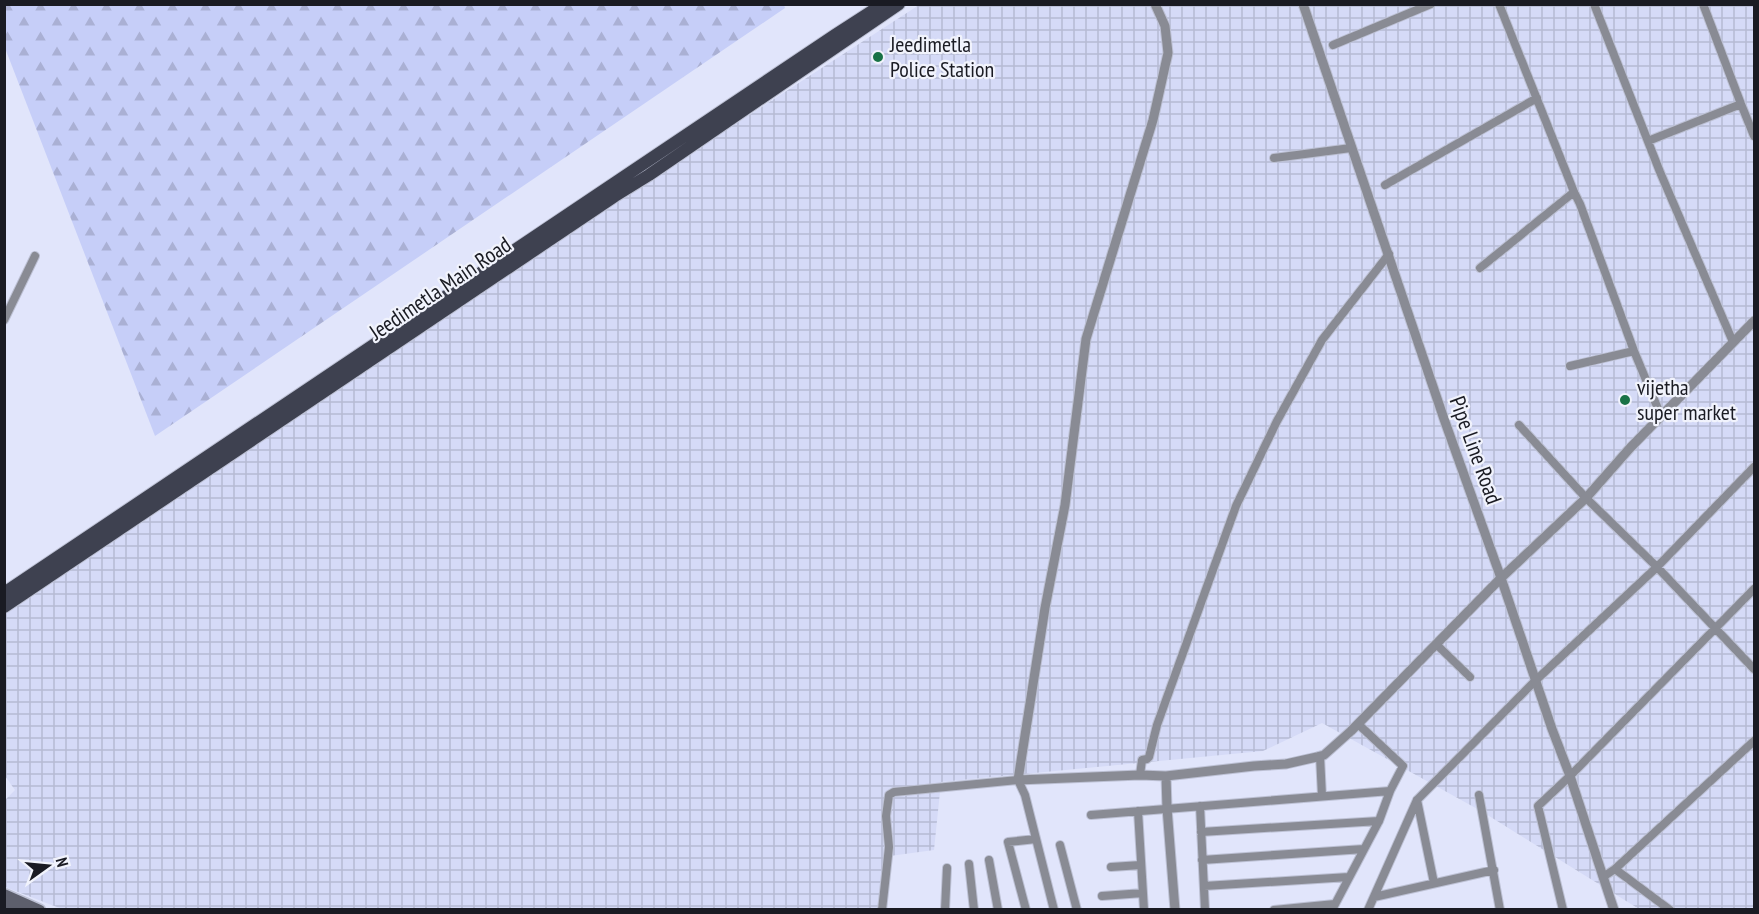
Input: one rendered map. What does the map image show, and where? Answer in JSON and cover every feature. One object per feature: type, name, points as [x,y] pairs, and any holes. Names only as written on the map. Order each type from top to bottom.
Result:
[{"type":"main road","name":"Jeedimetla Main Road","points":[[4,607],[649,175],[883,4]]},
{"type":"main road","name":"Jeedimetla Main Road","points":[[4,593],[837,39],[899,4]]},
{"type":"main road","points":[[4,894],[40,909]]},
{"type":"main road","points":[[4,903],[19,909]]},
{"type":"street","points":[[1054,909],[1026,795],[1018,780],[1065,505],[1086,339],[1153,120],[1168,53],[1165,27],[1155,4]]},
{"type":"street","name":"Pipe Line Road","points":[[1303,4],[1444,419],[1570,777],[1613,909]]},
{"type":"street","points":[[1333,45],[1431,4]]},
{"type":"street","points":[[1499,4],[1580,204],[1634,351],[1661,416]]},
{"type":"street","points":[[1594,4],[1648,141],[1733,342]]},
{"type":"street","points":[[1704,4],[1755,136]]},
{"type":"street","points":[[1385,185],[1537,98]]},
{"type":"street","points":[[1648,141],[1741,104]]},
{"type":"street","points":[[1274,158],[1351,148]]},
{"type":"street","points":[[1480,268],[1574,192]]},
{"type":"street","points":[[1140,775],[1142,760],[1149,757],[1157,725],[1236,506],[1277,421],[1322,340],[1389,254]]},
{"type":"street","points":[[4,320],[35,256]]},
{"type":"street","points":[[882,909],[890,847],[886,816],[889,795],[894,792],[1018,780],[1140,775],[1166,777],[1286,764],[1320,756],[1358,724],[1501,578],[1586,498],[1630,448],[1755,321]]},
{"type":"street","points":[[1570,366],[1634,351]]},
{"type":"street","points":[[1519,425],[1586,498],[1657,567],[1755,669]]},
{"type":"street","points":[[1368,909],[1417,800],[1535,681],[1657,567],[1755,467]]},
{"type":"street","points":[[1563,909],[1538,806],[1570,777],[1755,589]]},
{"type":"street","points":[[1437,645],[1470,677]]},
{"type":"street","points":[[1274,909],[1334,907],[1379,821],[1390,791],[1403,766],[1358,724]]},
{"type":"street","points":[[1603,878],[1755,741]]},
{"type":"street","points":[[1320,756],[1322,796]]},
{"type":"street","points":[[1166,777],[1175,909]]},
{"type":"street","points":[[1091,815],[1390,791]]},
{"type":"street","points":[[1479,795],[1500,909]]},
{"type":"street","points":[[1417,800],[1434,883]]},
{"type":"street","points":[[1200,806],[1205,909]]},
{"type":"street","points":[[1138,811],[1144,909]]},
{"type":"street","points":[[1201,832],[1379,821]]},
{"type":"street","points":[[1026,909],[1008,842],[1036,839]]},
{"type":"street","points":[[1060,845],[1077,909]]},
{"type":"street","points":[[1202,860],[1364,849]]},
{"type":"street","points":[[989,860],[998,909]]},
{"type":"street","points":[[969,864],[974,909]]},
{"type":"street","points":[[1111,867],[1141,865]]},
{"type":"street","points":[[945,909],[947,868]]},
{"type":"street","points":[[1615,869],[1670,909]]},
{"type":"street","points":[[1374,897],[1494,870]]},
{"type":"street","points":[[1204,886],[1349,877]]},
{"type":"street","points":[[1102,896],[1143,893]]},
{"type":"shaded area","points":[[919,5],[1754,5],[1754,909],[1639,909],[1481,811],[1322,723],[1263,751],[941,782],[934,850],[890,856],[880,910],[62,909],[5,887],[5,800],[15,790],[5,776],[5,597]]},
{"type":"green space","points":[[5,5],[784,5],[785,8],[155,436],[5,48]]},
{"type":"place","name":"Jeedimetla Police Station","points":[[878,57]]},
{"type":"place","name":"vijetha super market","points":[[1625,400]]}]
